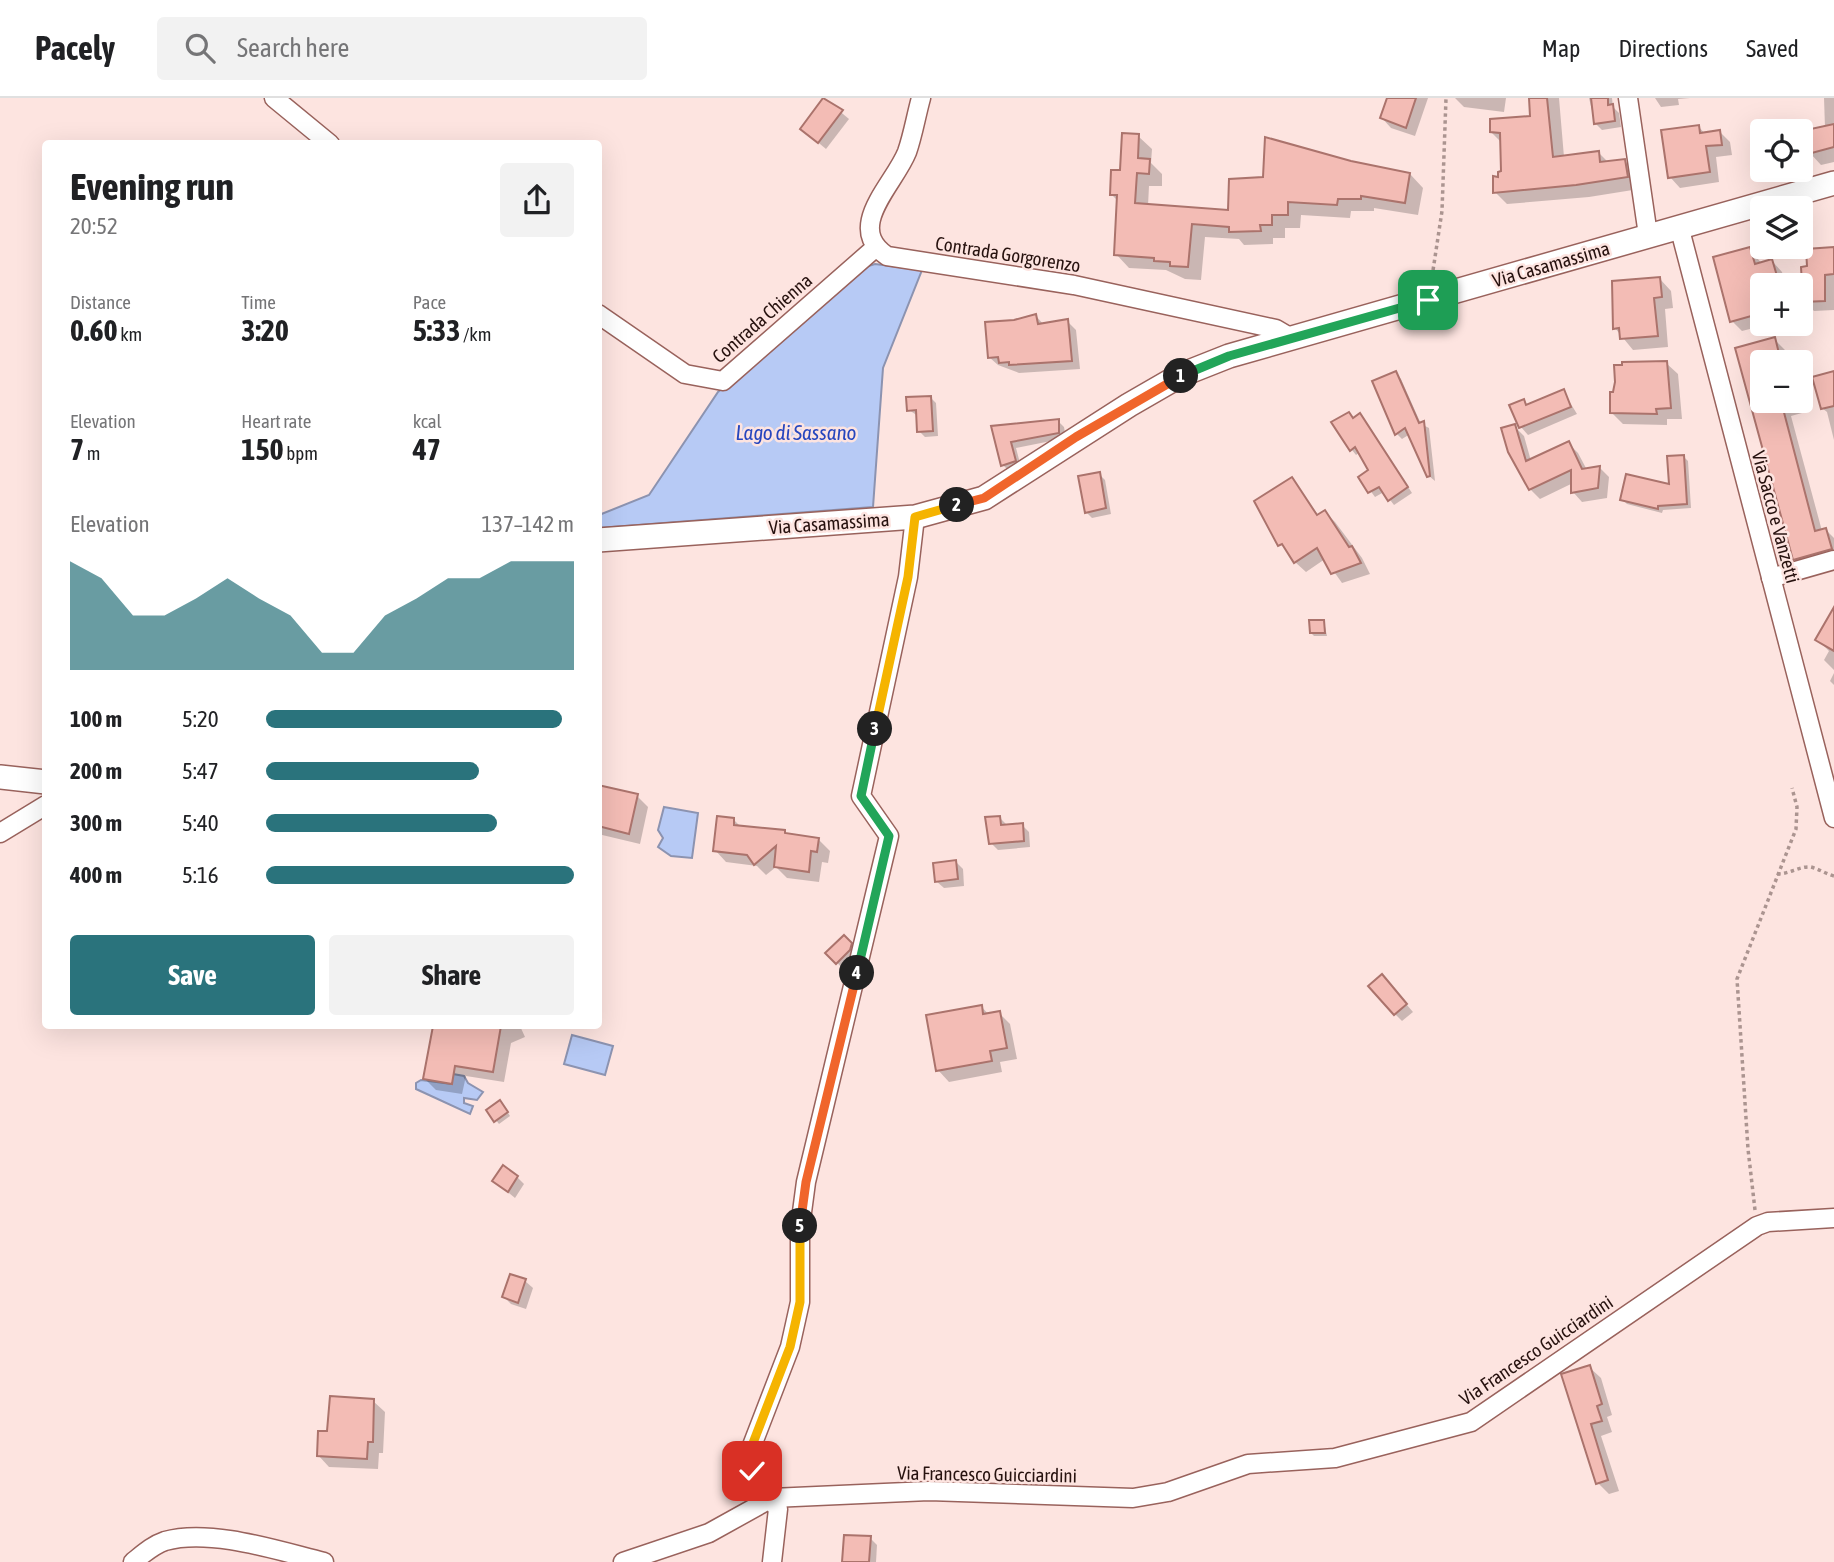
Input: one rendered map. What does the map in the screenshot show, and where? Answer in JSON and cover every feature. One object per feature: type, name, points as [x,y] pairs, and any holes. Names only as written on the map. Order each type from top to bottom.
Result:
[{"type":"main road","name":"Via Casamassima","points":[[602,540],[915,517],[984,498],[1076,437],[1181,376],[1229,356],[1293,340],[1834,183]]},
{"type":"main road","points":[[0,777],[42,782]]},
{"type":"street","points":[[274,98],[325,140]]},
{"type":"street","points":[[875,248],[869,234],[870,214],[907,152],[921,98]]},
{"type":"street","points":[[1628,98],[1648,235]]},
{"type":"street","name":"Via Sacco e Vanzetti","points":[[1679,226],[1834,818]]},
{"type":"street","name":"Contrada Chienna","points":[[602,317],[685,374],[723,381],[875,248]]},
{"type":"street","name":"Contrada Gorgorenzo","points":[[875,248],[887,256],[1074,285],[1276,328],[1293,340]]},
{"type":"street","points":[[772,1562],[777,1498],[758,1483],[748,1456],[790,1347],[800,1302],[800,1227],[806,1182],[889,836],[861,796],[908,577],[915,517]]},
{"type":"street","points":[[1771,578],[1834,561]]},
{"type":"street","points":[[0,833],[42,807]]},
{"type":"street","name":"Via Francesco Guicciardini","points":[[777,1498],[929,1491],[1133,1498],[1168,1492],[1248,1464],[1335,1458],[1471,1422],[1757,1226],[1768,1222],[1834,1218]]},
{"type":"street","points":[[623,1562],[709,1532],[777,1498]]},
{"type":"street","points":[[134,1562],[166,1541],[208,1539],[231,1540],[324,1562]]},
{"type":"path","points":[[1428,300],[1442,211],[1446,98]]},
{"type":"path","points":[[1757,1226],[1748,1149],[1737,986],[1796,829],[1797,807],[1792,788]]},
{"type":"path","points":[[1777,874],[1792,874],[1800,867],[1813,867],[1834,876]]},
{"type":"water","name":"Lago di Sassano","points":[[875,264],[922,270],[883,368],[873,507],[602,528],[602,514],[649,495],[718,392],[862,268]]},
{"type":"water","points":[[664,807],[698,813],[692,858],[671,856],[658,847],[663,838],[658,830]]},
{"type":"water","points":[[572,1035],[613,1046],[605,1075],[564,1064]]},
{"type":"water","points":[[453,1074],[464,1076],[468,1083],[483,1092],[477,1100],[464,1098],[464,1103],[473,1106],[470,1114],[416,1089],[416,1083],[421,1080],[451,1084]]},
{"type":"building","points":[[823,98],[843,110],[818,143],[800,129]]},
{"type":"building","points":[[1387,98],[1416,98],[1406,128],[1380,118]]},
{"type":"building","points":[[1529,98],[1547,98],[1553,157],[1599,151],[1600,162],[1625,159],[1628,177],[1493,193],[1493,176],[1498,177],[1498,172],[1501,171],[1500,133],[1490,132],[1490,119],[1530,116]]},
{"type":"building","points":[[1591,98],[1608,98],[1608,105],[1613,104],[1615,121],[1594,124]]},
{"type":"building","points":[[1834,124],[1834,147],[1813,153],[1813,128]]},
{"type":"building","points":[[1699,125],[1700,133],[1720,130],[1722,145],[1706,146],[1710,172],[1668,178],[1661,130]]},
{"type":"building","points":[[1122,133],[1139,134],[1138,158],[1150,159],[1149,174],[1137,173],[1135,203],[1228,210],[1229,179],[1263,177],[1265,137],[1351,161],[1410,173],[1405,203],[1361,196],[1361,199],[1338,199],[1337,205],[1288,202],[1288,215],[1272,215],[1272,225],[1260,225],[1261,231],[1229,232],[1229,227],[1192,224],[1188,267],[1170,266],[1170,262],[1154,261],[1154,258],[1114,255],[1117,195],[1110,195],[1111,170],[1120,170]]},
{"type":"building","points":[[1750,247],[1750,259],[1754,259],[1755,264],[1772,259],[1776,273],[1750,273],[1750,316],[1730,322],[1713,257]]},
{"type":"building","points":[[1834,247],[1834,274],[1825,275],[1825,301],[1813,302],[1813,273],[1801,273],[1801,267],[1807,266],[1807,259],[1813,259],[1813,248]]},
{"type":"building","points":[[1660,277],[1662,297],[1654,298],[1658,336],[1620,339],[1619,328],[1613,329],[1612,281]]},
{"type":"building","points":[[1036,314],[1038,324],[1068,319],[1072,361],[1009,365],[1009,362],[999,363],[998,357],[988,358],[985,322],[1014,320]]},
{"type":"building","points":[[1775,337],[1778,350],[1750,350],[1750,403],[1735,348]]},
{"type":"building","points":[[1667,361],[1671,408],[1656,409],[1657,414],[1610,413],[1610,392],[1613,392],[1615,382],[1614,365],[1622,365],[1622,362]]},
{"type":"building","points":[[1396,371],[1419,423],[1424,421],[1430,476],[1427,477],[1405,428],[1395,435],[1372,381]]},
{"type":"building","points":[[1834,371],[1834,406],[1821,409],[1813,377]]},
{"type":"building","points":[[1564,389],[1571,407],[1519,428],[1509,405],[1524,399],[1526,405]]},
{"type":"building","points":[[931,396],[933,431],[917,432],[916,410],[907,411],[906,397]]},
{"type":"building","points":[[1349,412],[1353,418],[1360,413],[1408,487],[1388,501],[1379,487],[1368,493],[1358,477],[1368,470],[1355,447],[1350,451],[1331,422]]},
{"type":"building","points":[[1753,413],[1784,413],[1815,531],[1826,528],[1832,549],[1793,560]]},
{"type":"building","points":[[1059,419],[1059,433],[1011,442],[1016,461],[1001,466],[991,426]]},
{"type":"building","points":[[1515,424],[1526,461],[1569,441],[1582,469],[1600,466],[1598,488],[1571,493],[1571,470],[1529,490],[1508,452],[1501,428]]},
{"type":"building","points":[[1684,455],[1687,504],[1658,506],[1658,509],[1620,500],[1626,474],[1669,484],[1667,456]]},
{"type":"building","points":[[1100,472],[1106,508],[1085,513],[1078,476]]},
{"type":"building","points":[[1292,477],[1317,515],[1325,510],[1349,547],[1352,546],[1361,563],[1331,574],[1317,548],[1294,563],[1282,544],[1278,546],[1254,501]]},
{"type":"building","points":[[1834,607],[1834,651],[1815,640]]},
{"type":"building","points":[[1309,620],[1324,620],[1325,633],[1310,633]]},
{"type":"building","points":[[602,786],[638,794],[629,834],[602,827]]},
{"type":"building","points":[[717,816],[734,818],[734,825],[785,830],[785,833],[819,838],[817,852],[811,851],[809,872],[774,867],[776,846],[754,865],[747,855],[713,851]]},
{"type":"building","points":[[1000,816],[1001,825],[1023,823],[1024,841],[989,844],[985,817]]},
{"type":"building","points":[[956,860],[958,879],[935,882],[933,863]]},
{"type":"building","points":[[844,935],[852,943],[850,950],[836,964],[825,953]]},
{"type":"building","points":[[1382,974],[1407,1004],[1394,1015],[1368,986]]},
{"type":"building","points":[[982,1005],[983,1014],[1000,1011],[1007,1048],[990,1051],[992,1061],[936,1071],[926,1015]]},
{"type":"building","points":[[432,1029],[500,1029],[493,1072],[455,1066],[452,1084],[423,1079]]},
{"type":"building","points":[[500,1100],[508,1112],[494,1122],[486,1110]]},
{"type":"building","points":[[503,1165],[518,1176],[508,1192],[492,1181]]},
{"type":"building","points":[[510,1274],[526,1279],[518,1303],[502,1297]]},
{"type":"building","points":[[1590,1365],[1602,1404],[1597,1406],[1602,1421],[1591,1424],[1608,1480],[1596,1484],[1561,1374]]},
{"type":"building","points":[[330,1396],[374,1399],[373,1442],[368,1442],[367,1459],[317,1456],[318,1431],[327,1431]]},
{"type":"building","points":[[844,1535],[871,1536],[869,1562],[842,1562]]},
{"type":"route","points":[[752,1471],[748,1456],[756,1428],[771,1399],[790,1347],[800,1302],[800,1227],[806,1182],[889,836],[861,796],[908,577],[915,517],[984,498],[1076,437],[1181,376],[1229,356],[1428,300]]}]
